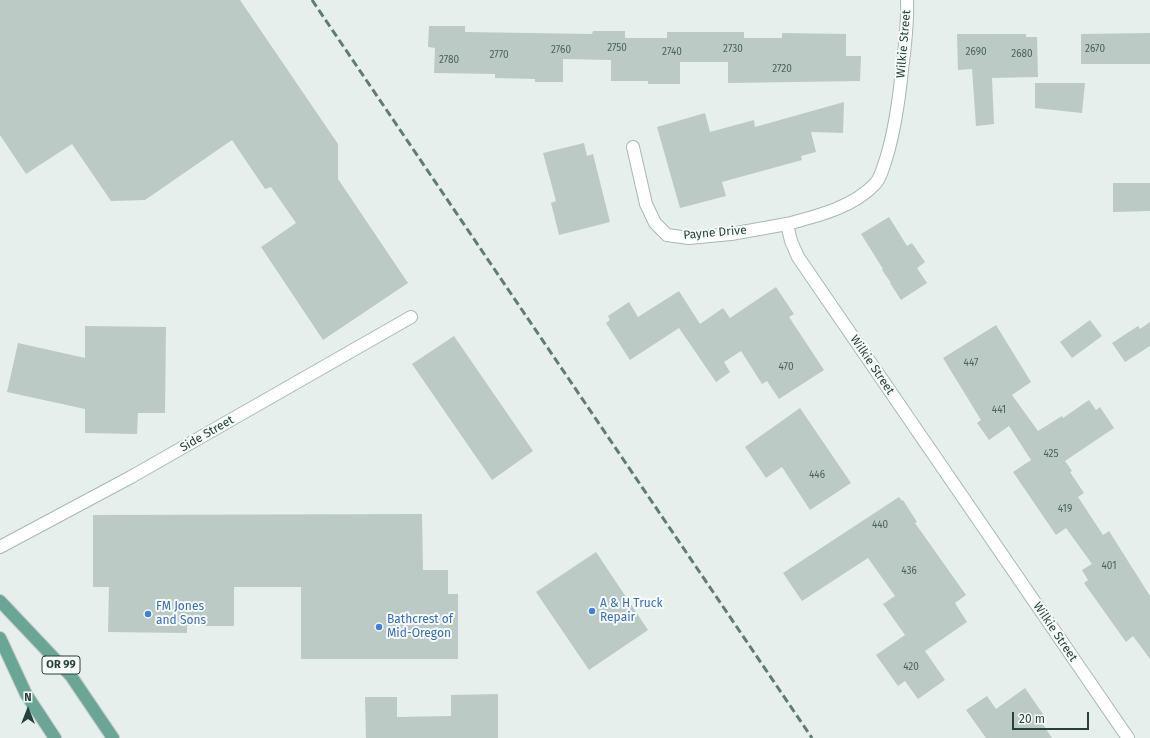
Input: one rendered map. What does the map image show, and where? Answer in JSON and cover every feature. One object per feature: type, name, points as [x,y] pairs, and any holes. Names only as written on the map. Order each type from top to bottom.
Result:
[{"type":"main road","name":"OR 99","points":[[0,601],[71,676],[113,738]]},
{"type":"main road","points":[[0,638],[26,694],[55,738]]},
{"type":"street","name":"Wilkie Street","points":[[907,0],[908,16],[897,111],[891,143],[882,170],[876,182],[867,192],[842,206],[812,218],[787,224],[791,241],[798,257],[1128,738]]},
{"type":"street","name":"Payne Drive","points":[[632,147],[646,204],[655,223],[667,235],[689,238],[731,234],[787,224]]},
{"type":"street","name":"Side Street","points":[[0,547],[131,477],[412,317]]},
{"type":"building","points":[[0,0],[240,0],[338,144],[338,179],[408,283],[323,340],[261,247],[296,223],[271,187],[265,189],[232,140],[145,200],[111,201],[72,144],[26,174],[0,135]]},
{"type":"building","points":[[429,26],[465,26],[465,32],[592,34],[593,31],[625,31],[625,38],[667,38],[667,32],[744,32],[744,38],[782,38],[782,33],[846,34],[846,56],[861,56],[860,81],[728,83],[728,62],[680,62],[680,84],[648,84],[648,81],[611,81],[611,60],[563,59],[563,82],[535,82],[535,79],[495,78],[495,74],[434,73],[435,48],[428,47]]},
{"type":"building","points":[[1150,33],[1150,64],[1081,64],[1081,34]]},
{"type":"building","points":[[957,34],[1026,34],[1026,37],[1037,37],[1038,77],[992,78],[994,124],[976,126],[972,69],[958,70]]},
{"type":"building","points":[[1035,83],[1085,83],[1082,113],[1035,108]]},
{"type":"building","points":[[844,102],[843,133],[811,132],[816,152],[801,156],[802,160],[722,182],[726,196],[680,208],[657,127],[705,113],[710,132],[754,120],[755,127]]},
{"type":"building","points":[[584,143],[587,156],[593,154],[610,222],[559,235],[551,203],[556,201],[543,153]]},
{"type":"building","points":[[1113,183],[1150,183],[1150,211],[1113,212]]},
{"type":"building","points":[[889,217],[907,246],[912,243],[925,262],[917,268],[927,283],[901,300],[861,234]]},
{"type":"building","points":[[776,287],[794,314],[789,317],[824,370],[779,399],[767,381],[762,384],[741,351],[724,362],[730,372],[716,382],[679,328],[630,360],[606,323],[610,320],[608,316],[629,302],[638,317],[679,291],[700,324],[723,308],[730,318]]},
{"type":"building","points":[[1090,320],[1102,336],[1072,358],[1060,342]]},
{"type":"building","points":[[1150,322],[1150,346],[1125,362],[1112,343],[1138,326],[1140,329]]},
{"type":"building","points":[[996,325],[1031,382],[1012,395],[1038,431],[1062,416],[1063,418],[1089,400],[1096,410],[1100,407],[1114,428],[1065,461],[1072,471],[1070,472],[1084,493],[1078,497],[1103,535],[1109,531],[1150,596],[1150,659],[1133,636],[1126,642],[1084,583],[1088,580],[1082,570],[1092,564],[1066,528],[1056,535],[1013,472],[1031,460],[1009,426],[989,440],[977,423],[981,420],[943,358]]},
{"type":"building","points":[[85,326],[166,327],[165,413],[138,413],[137,434],[85,433],[85,409],[7,392],[18,343],[85,358]]},
{"type":"building","points":[[454,336],[533,451],[492,480],[412,364]]},
{"type":"building","points":[[800,408],[851,483],[810,510],[782,467],[766,478],[745,447]]},
{"type":"building","points":[[899,497],[902,501],[903,500],[917,522],[915,523],[966,595],[955,603],[967,622],[925,651],[945,680],[918,699],[905,681],[898,686],[876,655],[905,635],[883,604],[895,596],[868,558],[802,601],[783,573]]},
{"type":"building","points":[[422,514],[423,570],[448,570],[448,594],[458,594],[458,659],[301,659],[301,587],[234,587],[234,626],[187,626],[187,633],[108,632],[109,587],[93,587],[93,515]]},
{"type":"building","name":"A & H Truck Repair","points":[[596,552],[648,630],[589,670],[536,592]]},
{"type":"building","points":[[1025,688],[1045,717],[1040,720],[1052,738],[986,738],[966,710],[987,696],[996,709]]},
{"type":"building","points":[[498,694],[498,738],[366,738],[365,697],[397,697],[397,717],[451,716],[451,695]]},
{"type":"railway","points":[[312,0],[812,738]]},
{"type":"place","name":"A & H Truck Repair","points":[[592,611]]},
{"type":"place","name":"FM Jones and Sons","points":[[148,614]]},
{"type":"place","name":"Bathcrest of Mid-Oregon","points":[[379,627]]}]
